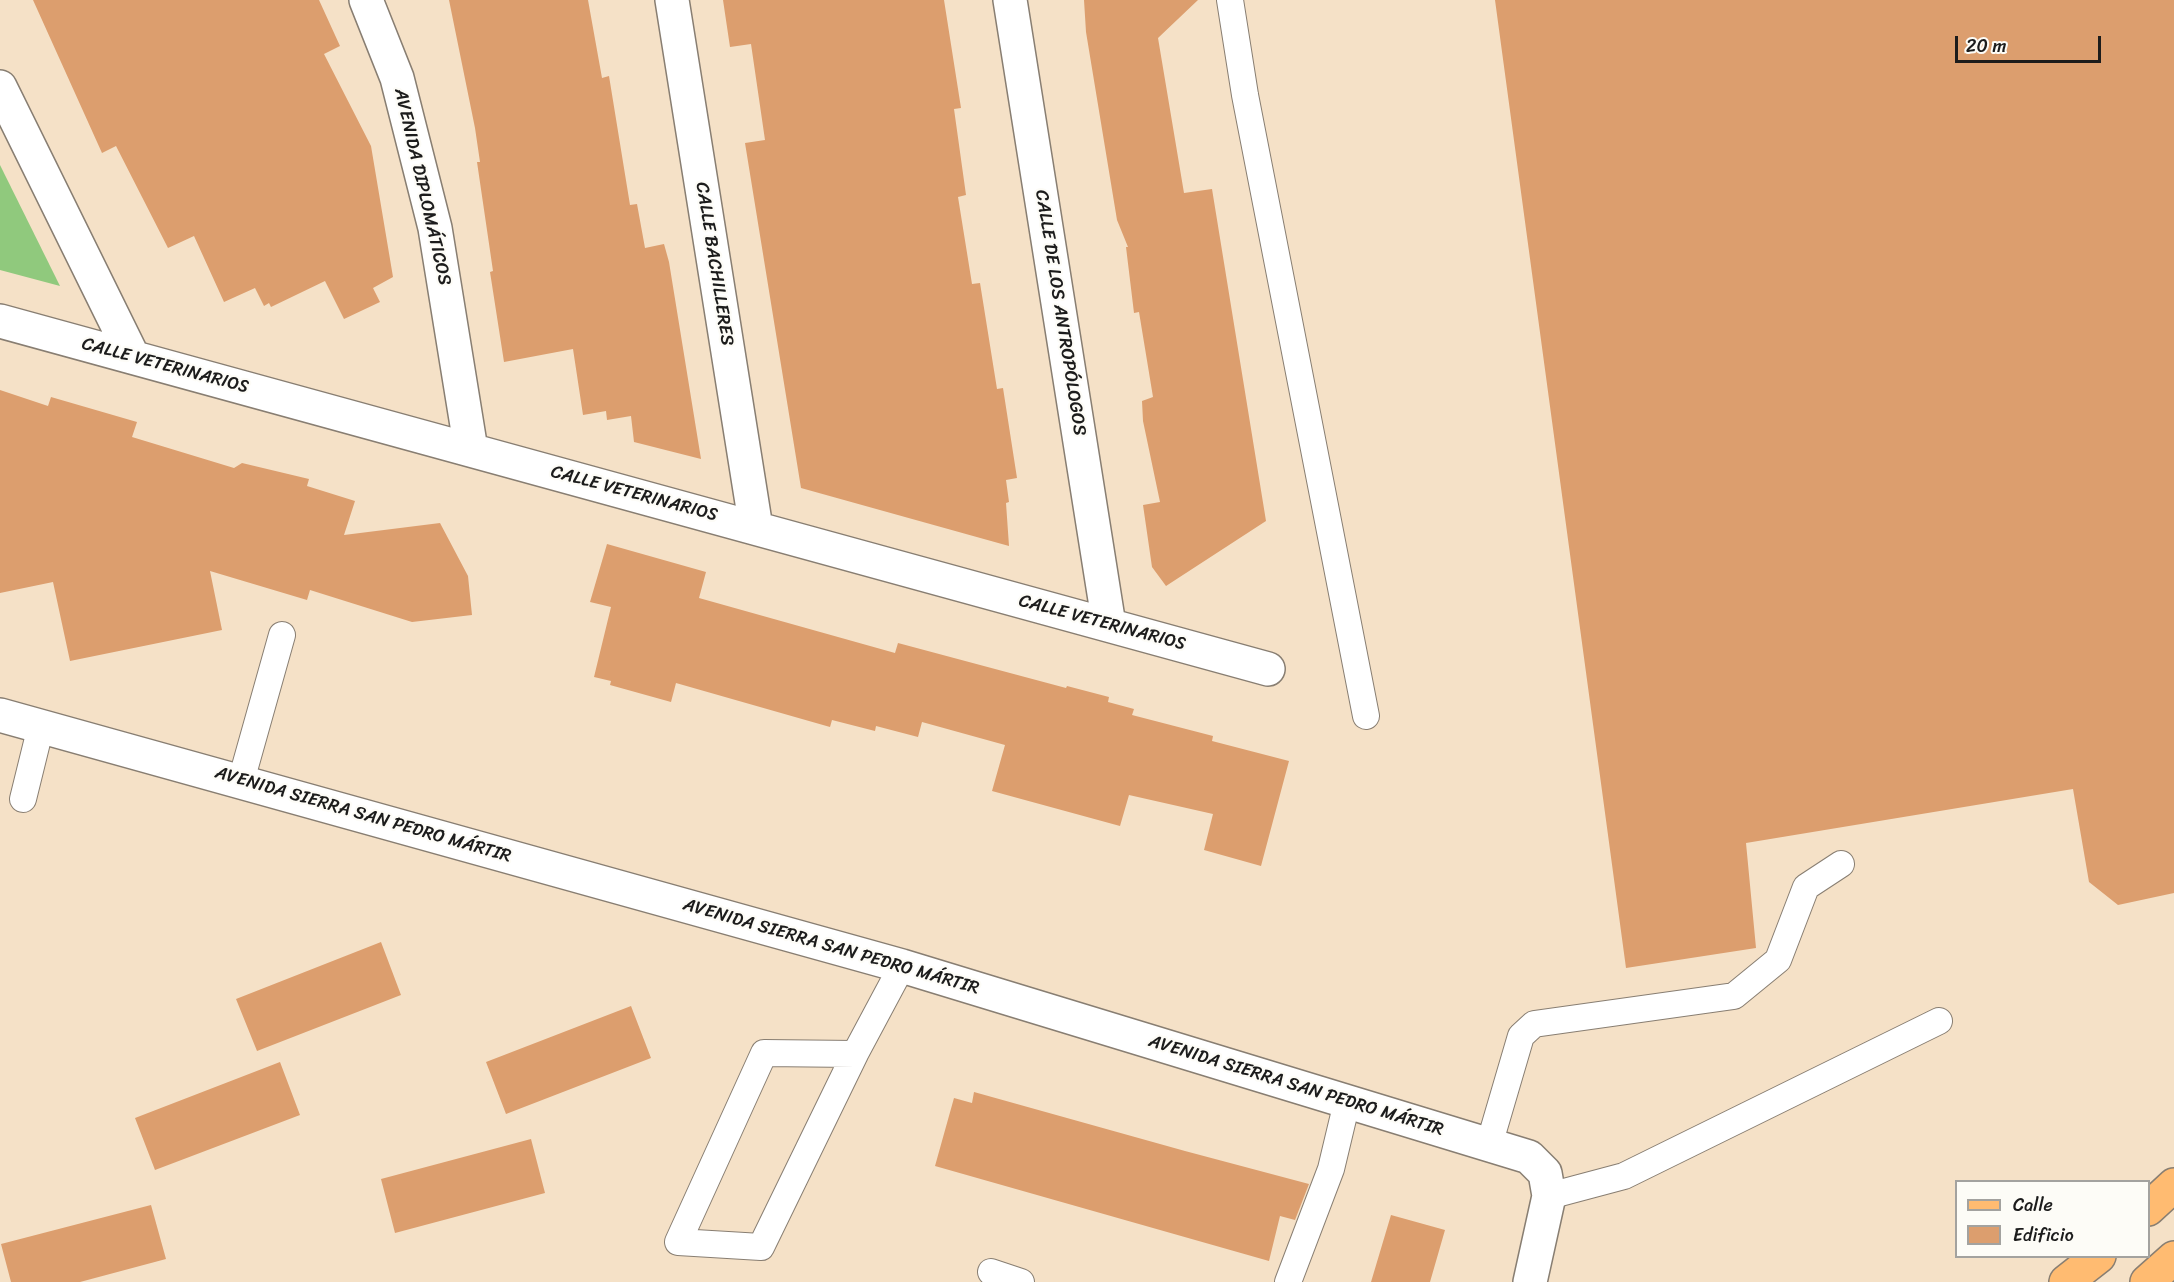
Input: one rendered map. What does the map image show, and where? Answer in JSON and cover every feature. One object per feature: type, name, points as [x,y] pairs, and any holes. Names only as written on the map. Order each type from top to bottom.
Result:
[{"type":"main road","points":[[2150,1207],[2174,1185]]},
{"type":"main road","points":[[2066,1282],[2097,1258]]},
{"type":"main road","points":[[2147,1282],[2174,1258]]},
{"type":"street","name":"AVENIDA DIPLOMÁTICOS","points":[[366,0],[397,78],[435,228],[471,450]]},
{"type":"street","name":"CALLE BACHILLERES","points":[[672,0],[756,528]]},
{"type":"street","name":"CALLE DE LOS ANTROPÓLOGOS","points":[[1010,0],[1109,625]]},
{"type":"street","points":[[0,87],[133,357]]},
{"type":"street","name":"CALLE VETERINARIOS","points":[[0,321],[1268,669]]},
{"type":"street","name":"AVENIDA SIERRA SAN PEDRO MÁRTIR","points":[[0,715],[902,966],[1529,1157],[1545,1173],[1549,1196],[1530,1282]]},
{"type":"lane","points":[[1230,0],[1245,95],[1366,716]]},
{"type":"lane","points":[[241,781],[282,635]]},
{"type":"lane","points":[[23,799],[41,726]]},
{"type":"lane","points":[[1489,1145],[1521,1036],[1534,1024],[1734,996],[1778,960],[1806,887],[1841,864]]},
{"type":"lane","points":[[855,1054],[764,1053],[678,1242],[761,1247],[855,1054],[902,966]]},
{"type":"lane","points":[[1549,1196],[1624,1176],[1939,1021]]},
{"type":"lane","points":[[1288,1282],[1331,1169],[1347,1102]]},
{"type":"lane","points":[[991,1272],[1021,1282]]},
{"type":"green space","points":[[0,165],[60,286],[0,270]]},
{"type":"building","points":[[33,0],[319,0],[340,46],[324,54],[371,146],[393,277],[373,288],[380,302],[344,319],[325,281],[271,307],[269,303],[264,306],[255,288],[224,302],[194,236],[168,248],[116,146],[102,153]]},
{"type":"building","points":[[449,0],[588,0],[602,78],[609,76],[630,205],[637,204],[645,248],[664,244],[669,262],[701,459],[634,442],[631,416],[607,420],[606,411],[583,415],[573,349],[504,362],[490,272],[493,271],[477,162],[480,162],[475,128]]},
{"type":"building","points":[[723,0],[944,0],[961,108],[954,109],[966,195],[958,197],[972,284],[980,283],[997,389],[1003,388],[1017,478],[1006,480],[1009,502],[1006,503],[1009,546],[801,488],[745,143],[765,140],[751,44],[730,47]]},
{"type":"building","points":[[1084,0],[1198,0],[1158,38],[1184,193],[1212,189],[1266,521],[1166,586],[1152,567],[1143,505],[1160,502],[1143,421],[1142,401],[1153,397],[1139,312],[1134,313],[1126,247],[1128,247],[1117,220],[1086,32]]},
{"type":"building","points":[[1495,0],[2174,0],[2174,893],[2118,905],[2089,882],[2073,789],[1746,843],[1756,948],[1626,968]]},
{"type":"building","points":[[0,390],[48,406],[51,397],[137,422],[132,437],[234,468],[242,463],[309,479],[307,486],[355,501],[344,535],[440,523],[468,576],[472,615],[412,622],[310,590],[307,600],[210,571],[222,630],[70,661],[53,582],[0,593]]},
{"type":"building","points":[[607,544],[706,572],[699,598],[895,653],[898,643],[1066,688],[1067,686],[1109,697],[1108,702],[1134,709],[1132,715],[1213,736],[1212,741],[1289,761],[1261,866],[1204,850],[1213,814],[1129,795],[1120,826],[992,791],[1005,745],[922,722],[918,737],[876,726],[875,731],[832,720],[830,727],[676,683],[671,702],[610,685],[611,681],[594,677],[611,607],[590,602]]},
{"type":"building","points":[[381,942],[401,995],[257,1051],[236,999]]},
{"type":"building","points":[[631,1006],[651,1058],[506,1114],[486,1062]]},
{"type":"building","points":[[280,1062],[300,1115],[155,1170],[135,1118]]},
{"type":"building","points":[[974,1092],[1309,1184],[1295,1220],[1280,1216],[1269,1261],[935,1166],[954,1098],[972,1103]]},
{"type":"building","points":[[531,1139],[545,1193],[395,1233],[381,1179]]},
{"type":"building","points":[[151,1205],[166,1259],[80,1282],[11,1282],[1,1244]]},
{"type":"building","points":[[1391,1215],[1445,1230],[1430,1282],[1371,1282]]}]
